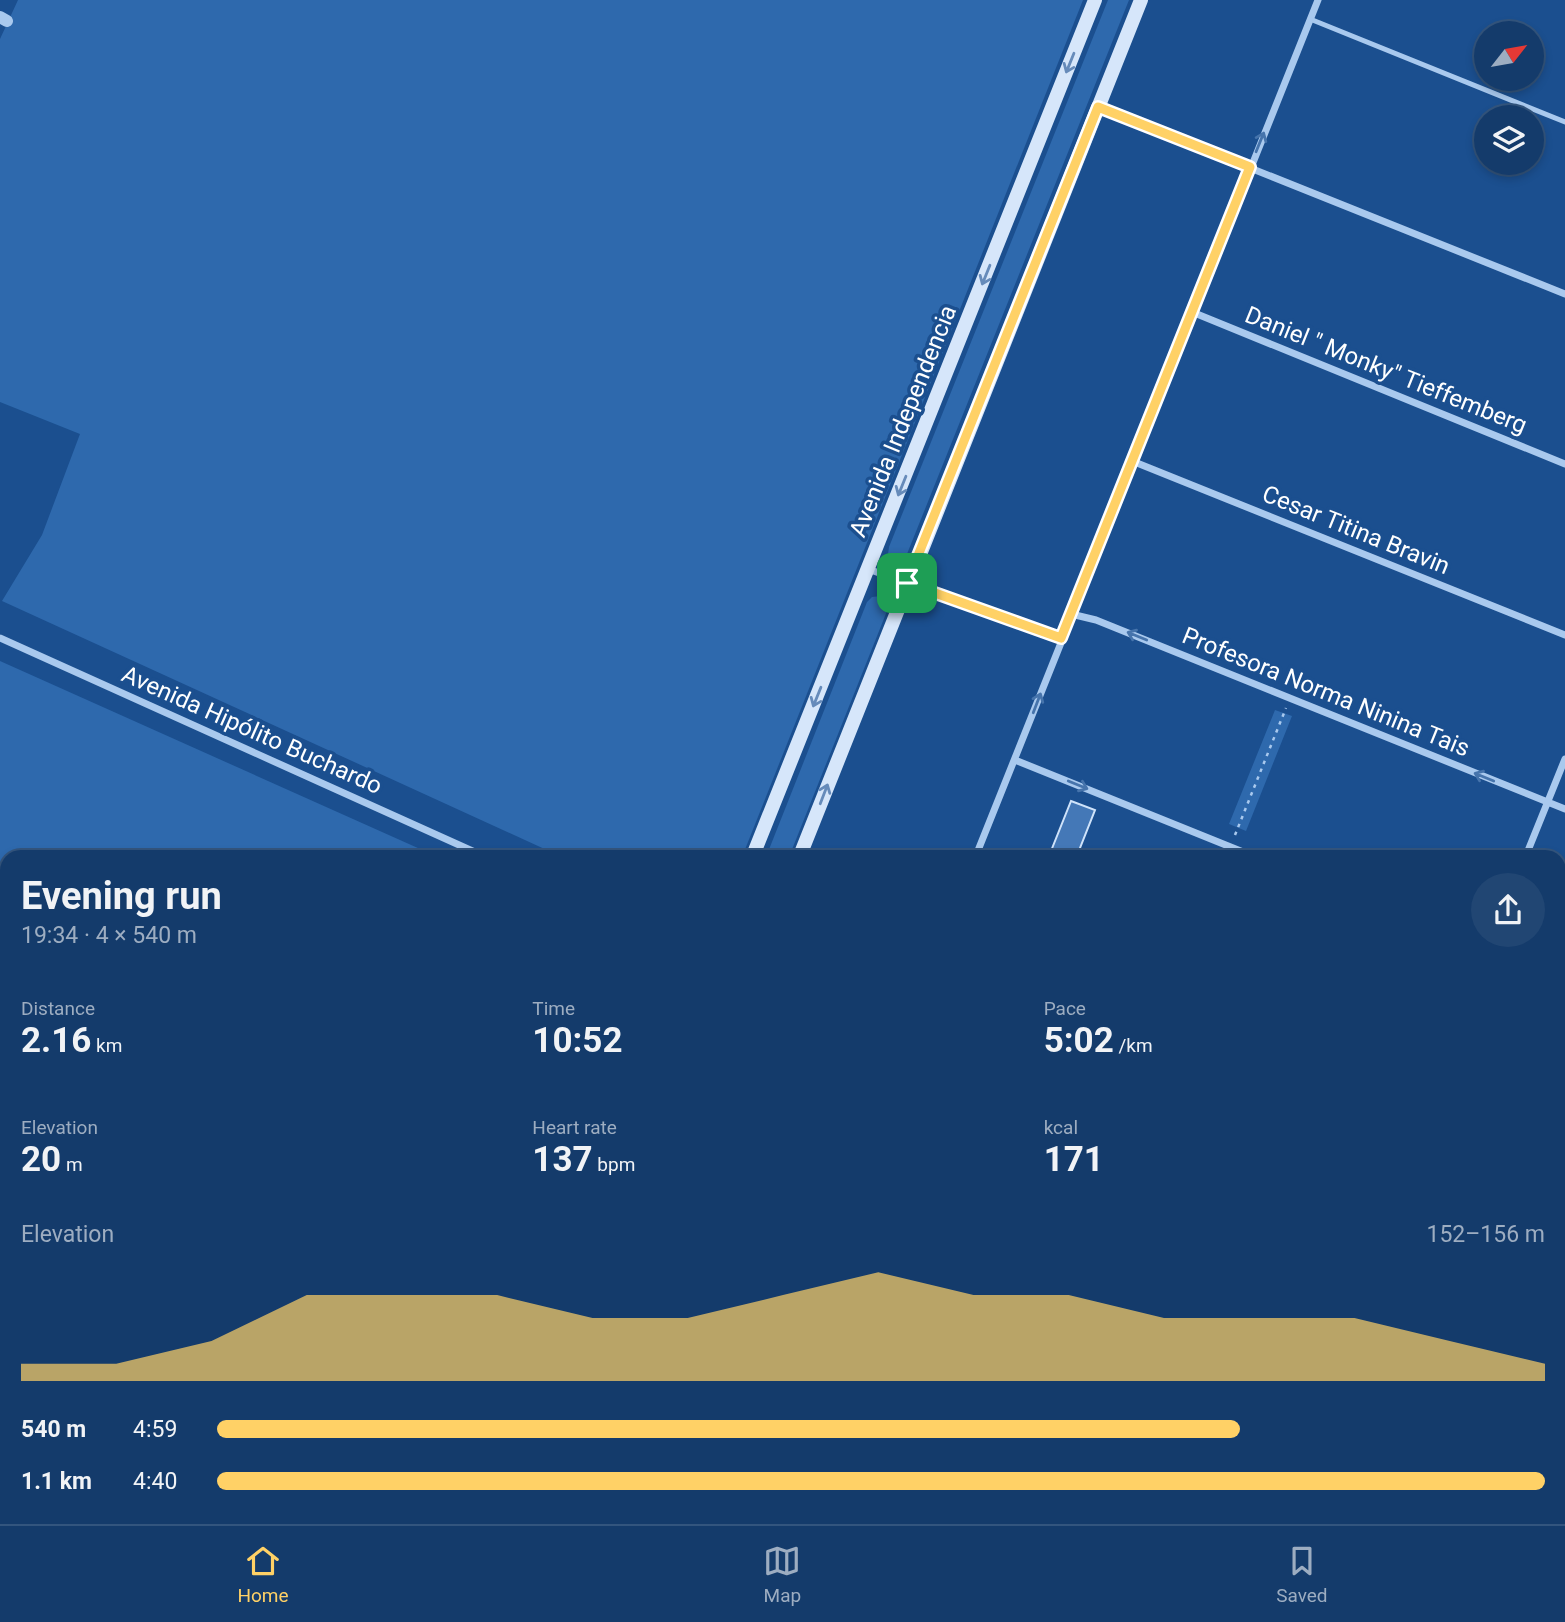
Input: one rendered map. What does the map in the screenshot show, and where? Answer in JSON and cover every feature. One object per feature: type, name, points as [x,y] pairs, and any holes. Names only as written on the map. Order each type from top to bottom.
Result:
[{"type":"main road","name":"Avenida Independencia","points":[[755,850],[1095,0]]},
{"type":"main road","points":[[802,850],[1141,0]]},
{"type":"street","points":[[978,850],[1318,0]]},
{"type":"street","points":[[1098,107],[1565,294]]},
{"type":"street","name":"Daniel \" Monky\" Tieffemberg","points":[[1192,312],[1565,464]]},
{"type":"street","name":"Cesar Titina Bravin","points":[[1132,461],[1565,635]]},
{"type":"street","points":[[868,569],[1061,638]]},
{"type":"street","name":"Profesora Norma Ninina Tais","points":[[1071,614],[1096,620],[1565,809]]},
{"type":"street","name":"Avenida Hipólito Buchardo","points":[[0,638],[470,850]]},
{"type":"street","points":[[1528,850],[1565,759]]},
{"type":"street","points":[[1015,760],[1239,850]]},
{"type":"lane","points":[[1310,19],[1565,122]]},
{"type":"path","points":[[1230,846],[1290,698]]},
{"type":"shaded area","points":[[18,0],[1083,0],[745,850],[547,850],[2,601],[42,535],[80,434],[0,402],[0,39]]},
{"type":"shaded area","points":[[1108,0],[1129,0],[907,554],[903,560],[894,561],[888,554],[889,547]]},
{"type":"shaded area","points":[[881,596],[886,601],[887,611],[792,850],[769,850],[867,602],[872,597]]},
{"type":"shaded area","points":[[0,661],[422,850],[0,850]]},
{"type":"shaded area","points":[[1275,710],[1292,716],[1246,831],[1229,824]]},
{"type":"building","points":[[1071,801],[1095,810],[1079,850],[1051,850]]},
{"type":"route","points":[[1098,107],[1250,167],[1061,638],[907,583],[1098,107]]}]
